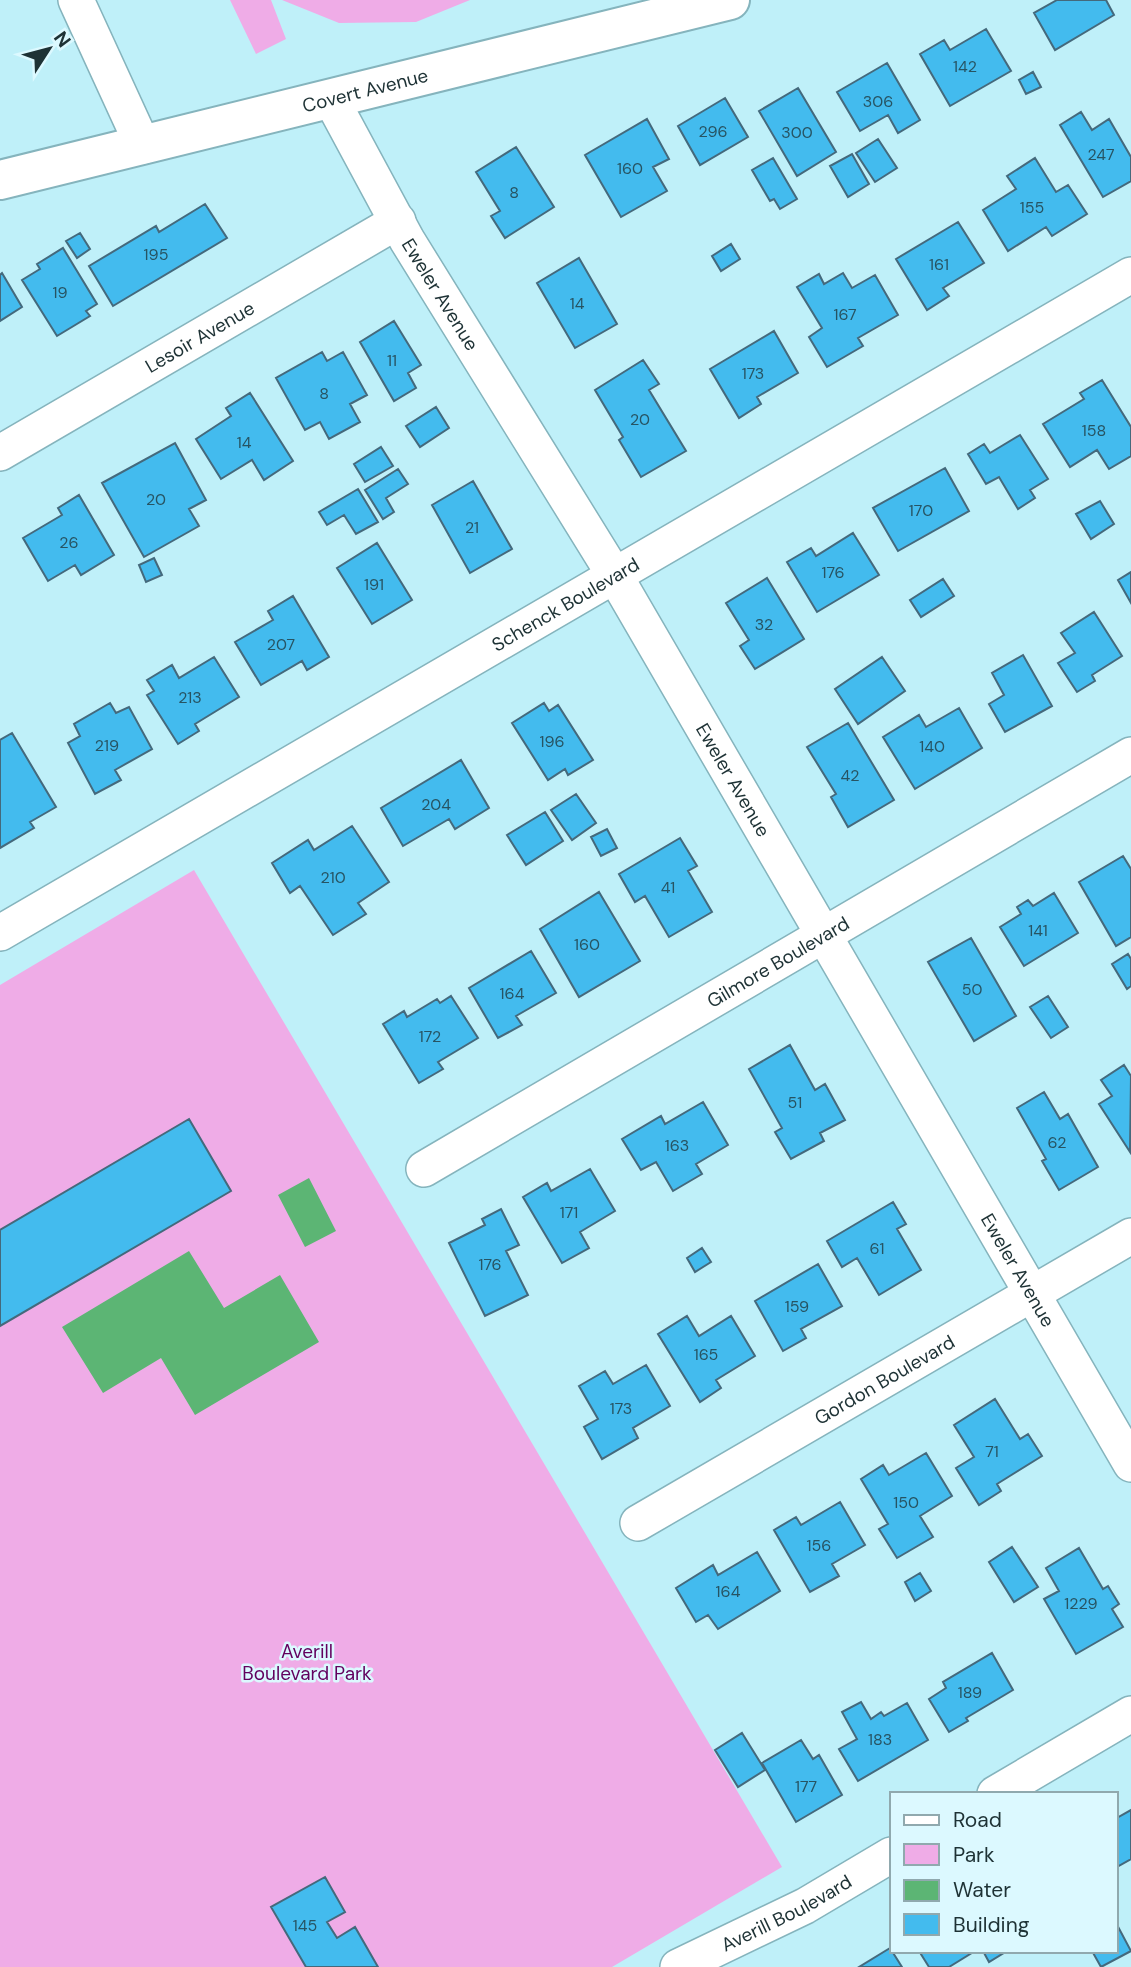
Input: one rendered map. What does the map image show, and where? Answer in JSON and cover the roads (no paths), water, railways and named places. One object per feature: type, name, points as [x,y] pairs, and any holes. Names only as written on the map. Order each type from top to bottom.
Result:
[{"type":"main road","name":"Covert Avenue","points":[[0,180],[331,99],[458,64],[730,0]]},
{"type":"street","points":[[76,0],[143,146]]},
{"type":"street","name":"Eweler Avenue","points":[[331,99],[398,221],[615,576],[1131,1464]]},
{"type":"street","name":"Lesoir Avenue","points":[[0,453],[398,221]]},
{"type":"street","name":"Schenck Boulevard","points":[[0,933],[1131,275]]},
{"type":"street","name":"Gilmore Boulevard","points":[[424,1168],[1131,755]]},
{"type":"street","name":"Gordon Boulevard","points":[[639,1524],[1131,1236]]},
{"type":"street","points":[[998,1792],[1131,1714]]},
{"type":"street","name":"Averill Boulevard","points":[[678,1967],[805,1906],[890,1856]]},
{"type":"water","points":[[309,1178],[336,1231],[305,1247],[278,1195]]},
{"type":"water","points":[[189,1251],[224,1308],[280,1275],[319,1342],[195,1415],[161,1358],[103,1393],[62,1327]]},
{"type":"park label","name":"Averill Boulevard Park","points":[[307,1662]]}]
